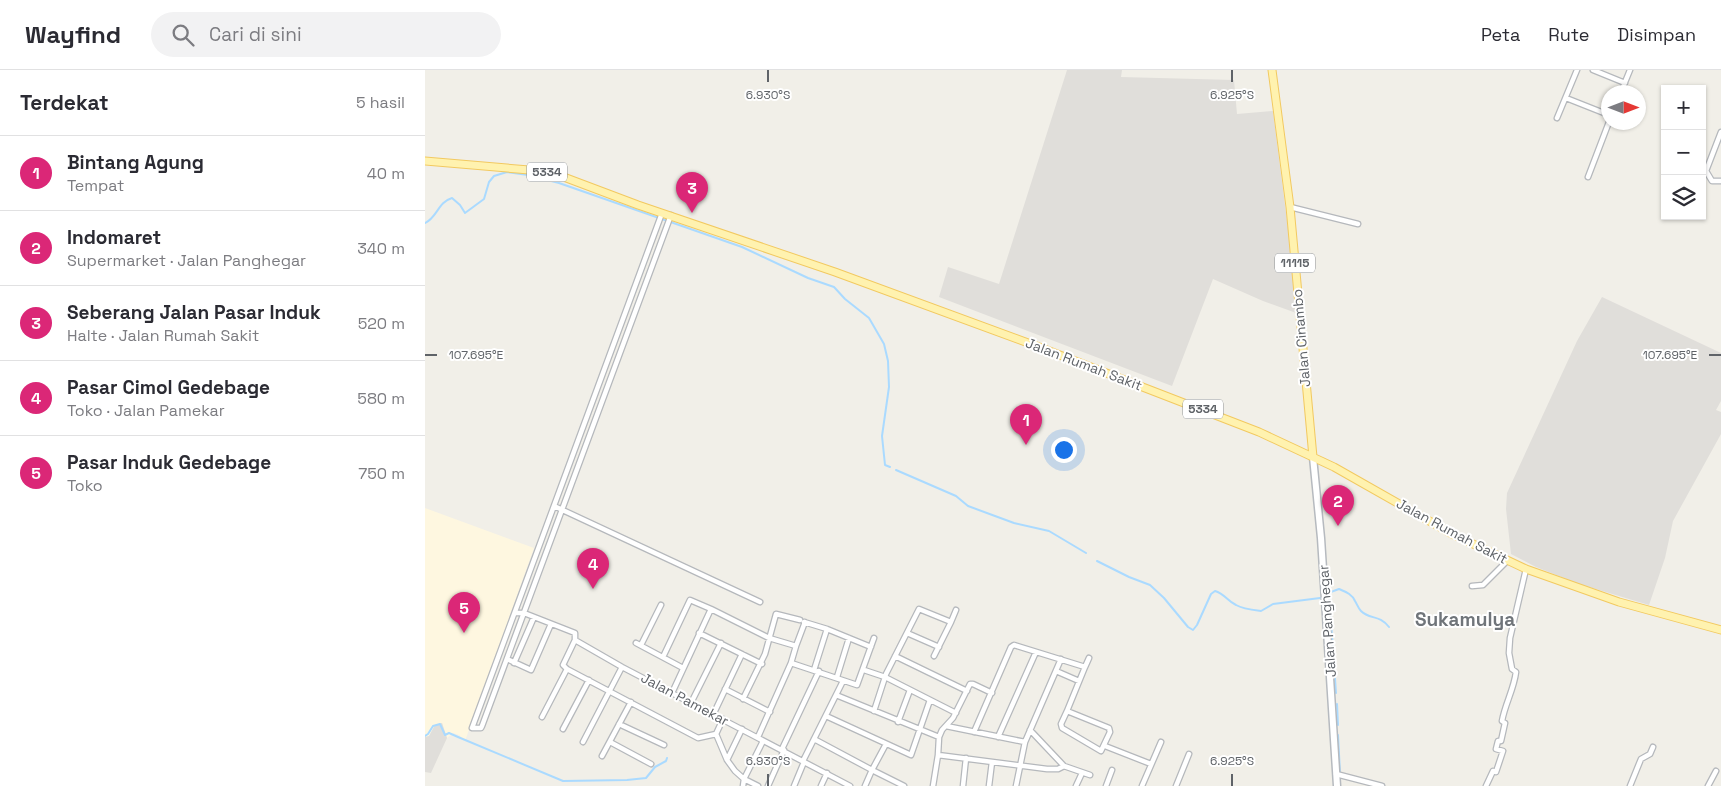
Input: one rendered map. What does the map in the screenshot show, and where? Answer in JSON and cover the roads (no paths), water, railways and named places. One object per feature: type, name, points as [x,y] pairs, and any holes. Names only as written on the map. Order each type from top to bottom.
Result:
[{"type":"main road","name":"Jalan Cinambo","points":[[1271,70],[1290,207],[1313,457]]},
{"type":"main road","name":"Jalan Rumah Sakit","points":[[425,161],[545,172],[561,176],[661,217],[835,272],[1222,417],[1313,457],[1455,535],[1507,561],[1563,584],[1619,602],[1721,630]]},
{"type":"street","points":[[1557,118],[1577,70]]},
{"type":"street","points":[[1593,70],[1625,83],[1630,70]]},
{"type":"street","points":[[1566,98],[1601,113]]},
{"type":"street","points":[[1588,177],[1606,130]]},
{"type":"street","points":[[1721,132],[1706,171],[1712,181],[1721,181]]},
{"type":"street","points":[[1290,207],[1358,224]]},
{"type":"street","points":[[661,217],[472,728],[482,726],[670,220]]},
{"type":"street","name":"Jalan Panghegar","points":[[1313,457],[1322,548],[1337,786]]},
{"type":"street","points":[[553,506],[759,602]]},
{"type":"street","points":[[1473,586],[1483,584],[1507,561]]},
{"type":"street","points":[[1486,786],[1493,772],[1496,772],[1503,751],[1496,748],[1498,741],[1501,742],[1502,739],[1505,723],[1502,720],[1504,711],[1514,686],[1516,672],[1512,669],[1509,652],[1510,638],[1526,569]]},
{"type":"street","points":[[663,657],[689,600],[769,638],[796,646]]},
{"type":"street","points":[[661,605],[638,644],[683,668]]},
{"type":"street","points":[[672,693],[711,609]]},
{"type":"street","points":[[874,711],[885,677],[919,609],[951,622]]},
{"type":"street","points":[[935,656],[956,610]]},
{"type":"street","points":[[515,613],[524,613]]},
{"type":"street","name":"Jalan Pamekar","points":[[524,613],[575,633],[575,640],[622,667],[850,786]]},
{"type":"street","points":[[743,699],[762,664],[776,614],[827,629],[871,647]]},
{"type":"street","points":[[515,663],[534,617]]},
{"type":"street","points":[[758,737],[791,663],[803,622]]},
{"type":"street","points":[[507,659],[531,670],[551,624]]},
{"type":"street","points":[[768,786],[816,670],[827,629]]},
{"type":"street","points":[[699,633],[762,664]]},
{"type":"street","points":[[907,633],[939,646]]},
{"type":"street","points":[[837,677],[849,638]]},
{"type":"street","points":[[791,663],[857,685],[874,638]]},
{"type":"street","points":[[575,640],[563,665],[567,669],[698,738],[716,734]]},
{"type":"street","points":[[691,702],[721,643]]},
{"type":"street","points":[[974,732],[1011,647],[1014,645],[1085,667]]},
{"type":"street","points":[[998,737],[1036,652]]},
{"type":"street","points":[[713,715],[742,654]]},
{"type":"street","points":[[895,656],[967,691]]},
{"type":"street","points":[[1067,711],[1109,728],[1110,732],[1101,751],[1063,730],[1061,724],[1089,658]]},
{"type":"street","points":[[1016,786],[1025,742],[1061,659]]},
{"type":"street","points":[[583,742],[622,667]]},
{"type":"street","points":[[542,717],[567,669]]},
{"type":"street","points":[[864,670],[885,677],[956,713]]},
{"type":"street","points":[[1056,671],[1079,681]]},
{"type":"street","points":[[563,729],[589,680]]},
{"type":"street","points":[[794,786],[814,739],[843,681]]},
{"type":"street","points":[[933,785],[939,755],[939,738],[945,725],[949,723],[956,713],[971,683],[992,693]]},
{"type":"street","points":[[725,690],[770,712]]},
{"type":"street","points":[[898,722],[910,690]]},
{"type":"street","points":[[836,695],[939,738]]},
{"type":"street","points":[[825,716],[912,755],[930,700]]},
{"type":"street","points":[[603,756],[631,702]]},
{"type":"street","points":[[723,719],[716,734],[727,760],[744,779],[757,786]]},
{"type":"street","points":[[619,724],[664,745]]},
{"type":"street","points":[[945,725],[1025,742]]},
{"type":"street","points":[[727,760],[742,729]]},
{"type":"street","points":[[1030,730],[1064,766],[1090,775]]},
{"type":"street","points":[[814,739],[904,786]]},
{"type":"street","points":[[743,786],[744,779],[763,741]]},
{"type":"street","points":[[610,742],[651,764]]},
{"type":"street","points":[[1142,786],[1161,742]]},
{"type":"street","points":[[865,786],[886,744]]},
{"type":"street","points":[[1105,746],[1151,764]]},
{"type":"street","points":[[1630,786],[1641,759],[1650,754],[1653,747]]},
{"type":"street","points":[[1176,786],[1189,754]]},
{"type":"street","points":[[939,755],[1058,769],[1064,766]]},
{"type":"street","points":[[963,786],[966,758]]},
{"type":"street","points":[[989,786],[992,762]]},
{"type":"street","points":[[1112,770],[1107,784],[1114,786]]},
{"type":"street","points":[[1708,786],[1716,771]]},
{"type":"street","points":[[821,786],[827,773]]},
{"type":"street","points":[[1076,786],[1082,773]]},
{"type":"street","points":[[1336,774],[1382,786]]},
{"type":"waterway","points":[[425,223],[432,218],[447,200],[452,198],[465,213],[484,199],[489,182],[494,176],[507,172],[528,175],[559,183],[742,247],[808,278],[834,287],[845,299],[869,318],[884,344],[888,361],[889,387],[882,436],[885,465],[890,467]]},
{"type":"waterway","points":[[896,470],[956,496],[968,506],[1014,523],[1049,531],[1086,553]]},
{"type":"waterway","points":[[1097,561],[1150,585],[1164,598],[1188,627],[1193,630],[1211,594],[1215,591],[1239,606],[1261,611],[1273,604],[1320,598]]},
{"type":"waterway","points":[[1328,593],[1339,589],[1346,592],[1364,614],[1382,620],[1389,627]]},
{"type":"waterway","points":[[1329,593],[1336,693]]},
{"type":"waterway","points":[[1337,704],[1338,725]]},
{"type":"waterway","points":[[425,736],[433,726],[440,724],[445,735],[449,733],[563,781],[646,778],[655,767],[666,761],[667,758]]},
{"type":"waterway","points":[[1338,735],[1340,773]]},
{"type":"place","name":"Seberang Jalan Pasar Induk","points":[[692,213]]},
{"type":"place","name":"Bintang Agung","points":[[1026,445]]},
{"type":"place","name":"Indomaret","points":[[1338,526]]},
{"type":"place","name":"Pasar Cimol Gedebage","points":[[593,589]]},
{"type":"place","name":"Pasar Induk Gedebage","points":[[464,633]]},
{"type":"district","name":"Sukamulya","points":[[1465,619]]}]
